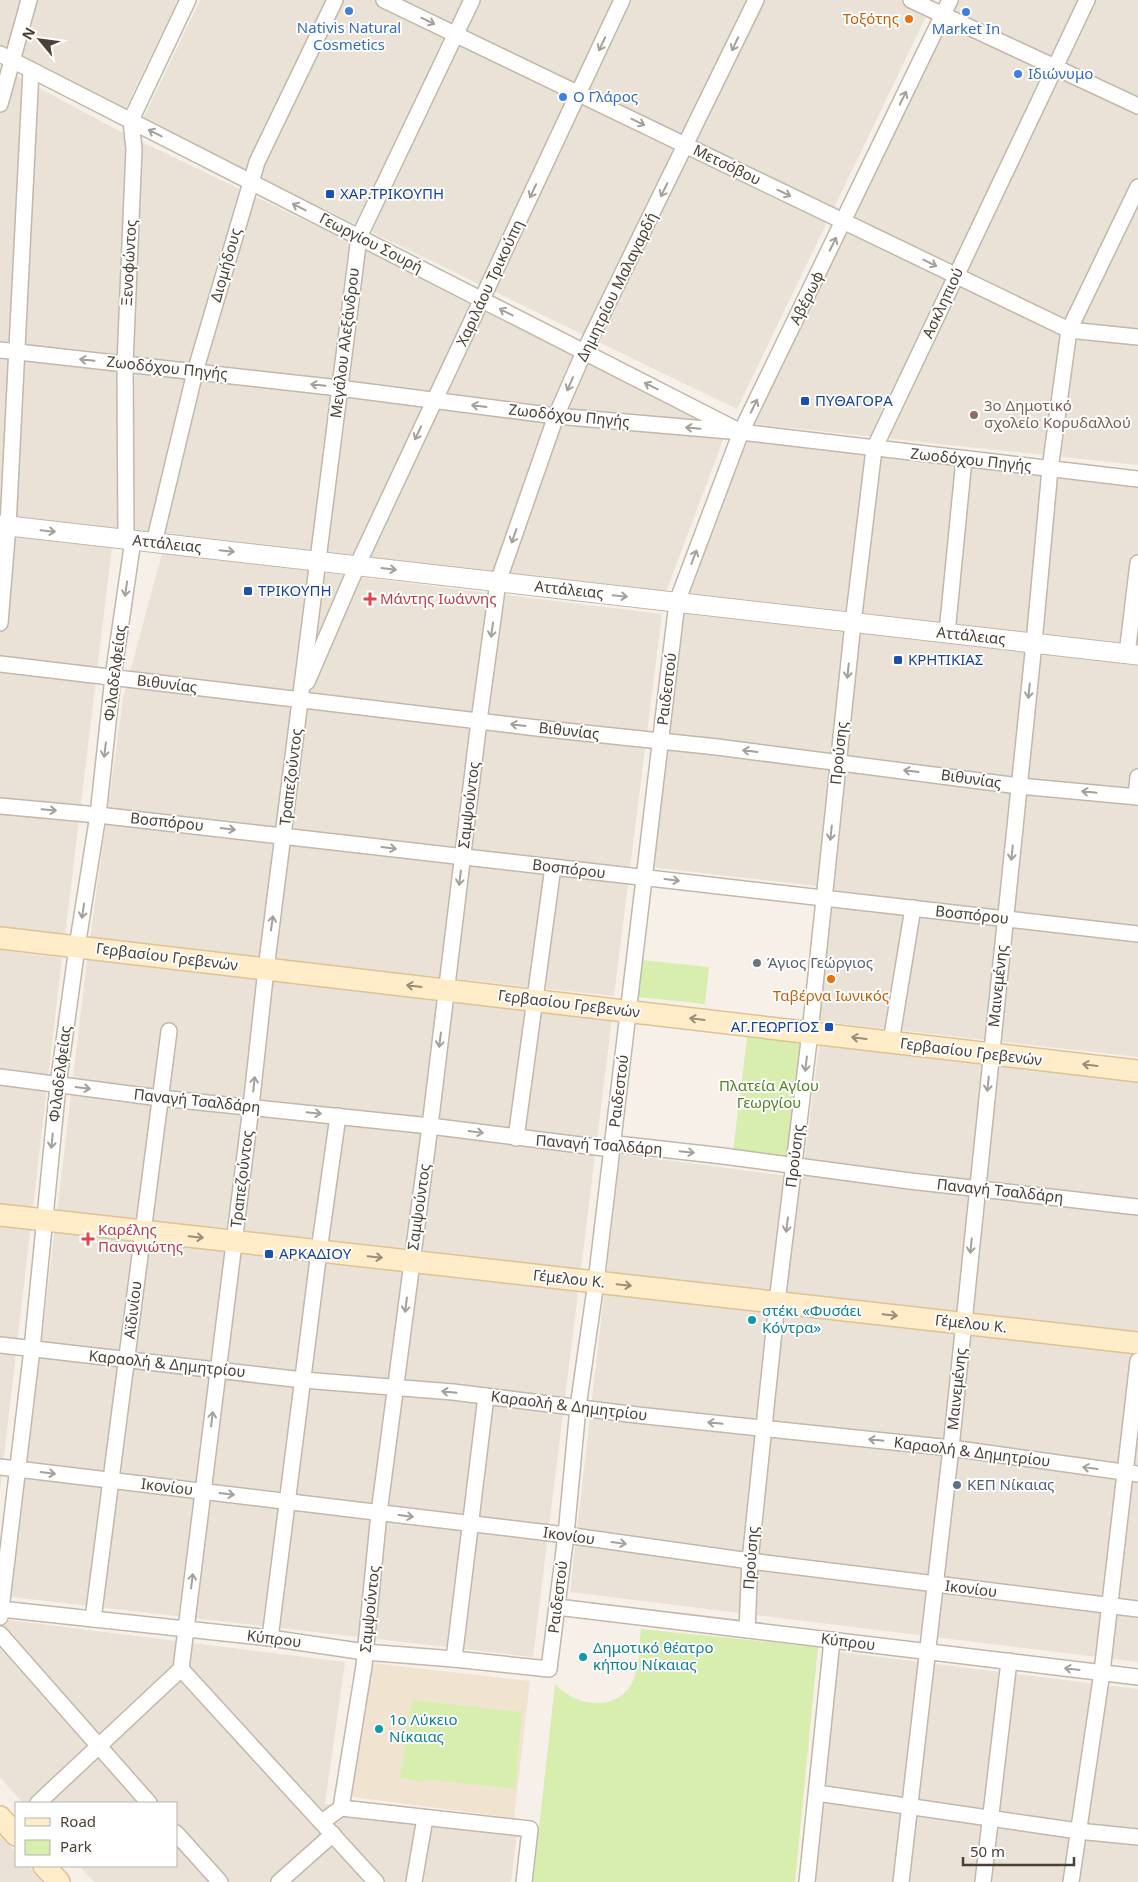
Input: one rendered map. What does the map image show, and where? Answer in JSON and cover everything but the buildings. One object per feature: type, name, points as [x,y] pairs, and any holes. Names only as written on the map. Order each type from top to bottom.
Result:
[{"type":"main road","name":"Γερβασίου Γρεβενών","points":[[0,938],[1138,1071]]},
{"type":"main road","name":"Γέμελου Κ.","points":[[0,1215],[1138,1343]]},
{"type":"main road","points":[[45,1867],[59,1882]]},
{"type":"street","points":[[0,104],[6,57],[29,0]]},
{"type":"street","points":[[130,120],[188,0]]},
{"type":"street","name":"Διομήδους","points":[[154,543],[195,372],[250,182],[257,162],[335,0]]},
{"type":"street","name":"Μετσόβου","points":[[384,0],[1069,330],[1138,337]]},
{"type":"street","name":"Μεγάλου Αλεξάνδρου","points":[[318,561],[359,237],[472,0]]},
{"type":"street","name":"Χαριλάου Τρικούπη","points":[[356,566],[622,0]]},
{"type":"street","name":"Δημητρίου Μαλαγαρδή","points":[[498,582],[556,416],[584,352],[756,0]]},
{"type":"street","points":[[911,0],[1138,106]]},
{"type":"street","name":"Αβέρωφ","points":[[677,602],[741,432],[950,0]]},
{"type":"street","name":"Ασκληπιού","points":[[853,622],[874,449],[1087,0]]},
{"type":"street","name":"Γεωργίου Σουρή","points":[[6,57],[741,432]]},
{"type":"street","points":[[0,623],[31,70]]},
{"type":"street","name":"Ξενοφώντος","points":[[130,120],[134,149],[125,364],[130,540]]},
{"type":"street","name":"Μαινεμένης","points":[[901,1882],[951,1448],[1034,643],[1050,469],[1069,330],[1138,187]]},
{"type":"street","name":"Ζωοδόχου Πηγής","points":[[0,350],[339,388],[556,416],[741,432],[874,449],[1138,478]]},
{"type":"street","points":[[947,633],[964,459]]},
{"type":"street","name":"Αττάλειας","points":[[4,526],[1132,654]]},
{"type":"street","name":"Φιλαδελφείας","points":[[0,1612],[32,1349],[58,1085],[98,815],[130,540]]},
{"type":"street","name":"Τραπεζούντος","points":[[181,1668],[318,561]]},
{"type":"street","points":[[1132,654],[1138,563]]},
{"type":"street","name":"Τραπεζούντος","points":[[300,699],[356,566]]},
{"type":"street","name":"Σαμψούντος","points":[[341,1808],[364,1666],[380,1513],[498,582]]},
{"type":"street","name":"Ραιδεστού","points":[[549,1669],[566,1535],[578,1407],[596,1282],[677,602]]},
{"type":"street","name":"Προύσης","points":[[747,1630],[750,1561],[777,1302],[810,1033],[853,622]]},
{"type":"street","name":"Βιθυνίας","points":[[0,664],[479,721],[660,740],[1019,786],[1137,797]]},
{"type":"street","points":[[1137,797],[1138,777]]},
{"type":"street","name":"Βοσπόρου","points":[[0,806],[98,815],[463,856],[1138,934]]},
{"type":"street","points":[[516,1138],[553,867]]},
{"type":"street","points":[[891,1042],[913,908]]},
{"type":"street","name":"Αϊδινίου","points":[[93,1619],[169,1031]]},
{"type":"street","name":"Παναγή Τσαλδάρη","points":[[0,1077],[160,1098],[430,1126],[612,1149],[617,1144],[723,1156],[794,1167],[1138,1207]]},
{"type":"street","points":[[270,1638],[338,1116]]},
{"type":"street","name":"Καραολή & Δημητρίου","points":[[0,1346],[303,1380],[396,1386],[951,1448],[1132,1473]]},
{"type":"street","points":[[1071,1882],[1110,1606],[1132,1473],[1138,1361]]},
{"type":"street","points":[[454,1658],[486,1396]]},
{"type":"street","name":"Ικονίου","points":[[0,1467],[566,1535],[935,1585],[1138,1609]]},
{"type":"street","name":"Κύπρου","points":[[557,1607],[1138,1677]]},
{"type":"street","name":"Κύπρου","points":[[0,1612],[93,1619],[270,1638],[365,1652],[454,1658],[549,1669]]},
{"type":"street","points":[[0,1634],[148,1802]]},
{"type":"street","points":[[807,1882],[832,1640]]},
{"type":"street","points":[[983,1882],[1009,1661]]},
{"type":"street","points":[[39,1802],[181,1668],[376,1882]]},
{"type":"street","points":[[817,1793],[1078,1831],[1138,1837]]},
{"type":"street","points":[[322,1822],[341,1808],[530,1829],[524,1882]]},
{"type":"street","points":[[414,1882],[425,1818]]},
{"type":"street","points":[[279,1882],[333,1834]]},
{"type":"street","points":[[178,1835],[220,1882]]},
{"type":"shaded area","points":[[0,0],[178,0],[123,114],[0,49]]},
{"type":"shaded area","points":[[200,0],[934,0],[737,409],[142,121]]},
{"type":"shaded area","points":[[957,0],[1138,0],[1138,465],[752,424]]},
{"type":"shaded area","points":[[0,67],[121,132],[729,424],[666,592],[0,517]]},
{"type":"shaded area","points":[[746,440],[1138,488],[1138,1057],[818,1021],[833,888],[650,867],[677,617]]},
{"type":"shaded area","points":[[0,534],[112,547],[65,936],[0,929]]},
{"type":"shaded area","points":[[162,553],[662,614],[614,996],[90,939],[123,698]]},
{"type":"shaded area","points":[[0,950],[62,958],[0,1491]]},
{"type":"shaded area","points":[[87,960],[612,1018],[533,1657],[11,1597]]},
{"type":"shaded area","points":[[820,1040],[1138,1077],[1138,1662],[570,1592],[620,1154],[802,1178]]},
{"type":"shaded area","points":[[0,1619],[345,1662],[325,1804],[517,1833],[511,1882],[94,1882],[80,1867],[178,1867],[178,1802],[22,1802],[0,1777]]},
{"type":"shaded area","points":[[839,1652],[1138,1689],[1138,1882],[814,1882]]},
{"type":"shaded area","points":[[363,1662],[530,1681],[514,1818],[345,1796]]},
{"type":"shaded area","points":[[0,1835],[15,1852],[15,1867],[29,1867],[42,1882],[0,1882]]},
{"type":"green space","points":[[642,960],[709,967],[705,1004],[638,997]]},
{"type":"green space","name":"Πλατεία Αγίου Γεωργίου","points":[[748,1030],[805,1038],[789,1158],[733,1151]]},
{"type":"green space","points":[[641,1629],[818,1647],[795,1882],[533,1882],[555,1684],[571,1697],[590,1703],[606,1702],[621,1696],[635,1677]]},
{"type":"green space","points":[[412,1700],[522,1712],[515,1789],[425,1779],[424,1782],[400,1778]]},
{"type":"place","name":"Nativis Natural Cosmetics","points":[[349,11]]},
{"type":"place","name":"Market In","points":[[966,12]]},
{"type":"place","name":"Τοξότης","points":[[909,19]]},
{"type":"place","name":"Ιδιώνυμο","points":[[1018,74]]},
{"type":"place","name":"Ο Γλάρος","points":[[563,97]]},
{"type":"place","name":"ΧΑΡ.ΤΡΙΚΟΥΠΗ","points":[[330,194]]},
{"type":"place","name":"ΠΥΘΑΓΟΡΑ","points":[[805,401]]},
{"type":"place","name":"3ο Δημοτικό σχολείο Κορυδαλλού","points":[[974,415]]},
{"type":"place","name":"ΤΡΙΚΟΥΠΗ","points":[[248,591]]},
{"type":"place","name":"Μάντης Ιωάννης","points":[[370,599]]},
{"type":"place","name":"ΚΡΗΤΙΚΙΑΣ","points":[[898,660]]},
{"type":"place","name":"Άγιος Γεώργιος","points":[[757,963]]},
{"type":"place","name":"Ταβέρνα Ιωνικός","points":[[831,979]]},
{"type":"place","name":"ΑΓ.ΓΕΩΡΓΙΟΣ","points":[[829,1027]]},
{"type":"place","name":"Καρέλης Παναγιώτης","points":[[88,1239]]},
{"type":"place","name":"ΑΡΚΑΔΙΟΥ","points":[[269,1254]]},
{"type":"place","name":"στέκι «Φυσάει Κόντρα»","points":[[752,1320]]},
{"type":"place","name":"ΚΕΠ Νίκαιας","points":[[957,1485]]},
{"type":"place","name":"Δημοτικό θέατρο κήπου Νίκαιας","points":[[583,1657]]},
{"type":"place","name":"1ο Λύκειο Νίκαιας","points":[[379,1729]]}]
